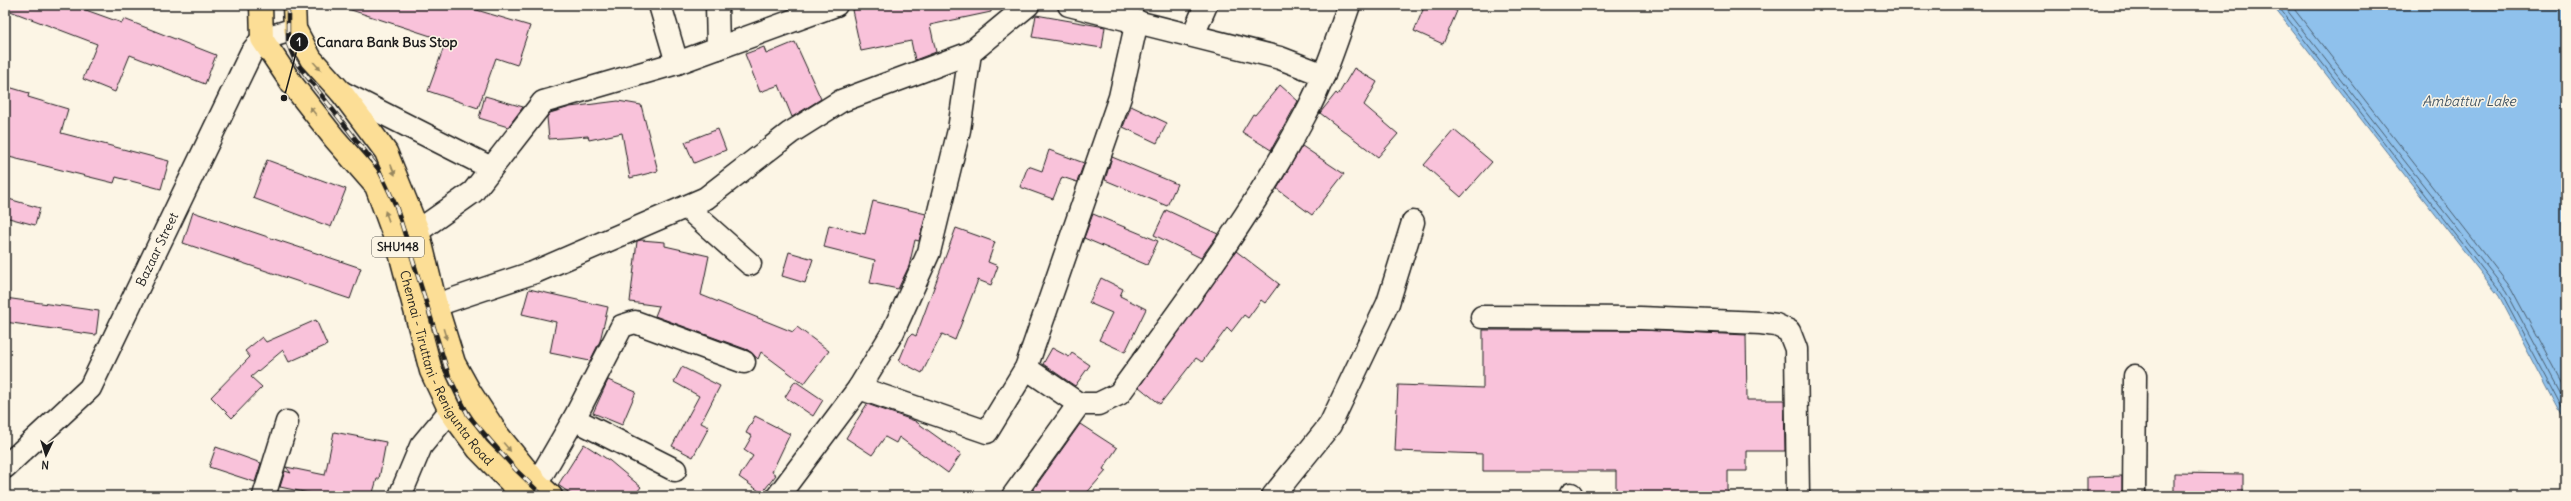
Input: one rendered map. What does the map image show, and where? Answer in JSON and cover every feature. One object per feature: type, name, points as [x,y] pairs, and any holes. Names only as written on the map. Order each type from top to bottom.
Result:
[{"type":"highway","points":[[262,5],[262,40]]},
{"type":"highway","name":"Chennai - Tiruttani - Renigunta Road","points":[[294,5],[295,29],[310,59],[341,92],[386,152],[418,231],[436,305],[454,363],[470,392],[538,492]]},
{"type":"highway","name":"Chennai - Tiruttani - Renigunta Road","points":[[262,40],[306,102],[376,186],[399,249],[431,371],[450,411],[478,449],[538,492]]},
{"type":"street","points":[[660,5],[677,63]]},
{"type":"street","points":[[717,5],[718,48]]},
{"type":"street","points":[[418,231],[473,192],[543,102],[677,63],[836,5]]},
{"type":"street","points":[[436,305],[535,272],[706,198],[790,133],[841,101],[970,53],[1028,5]]},
{"type":"street","points":[[1069,5],[1280,58],[1324,75]]},
{"type":"street","points":[[1193,35],[1206,5]]},
{"type":"street","points":[[1026,368],[1079,404],[1098,404],[1119,394],[1243,221],[1304,117],[1324,75],[1349,5]]},
{"type":"street","points":[[859,388],[987,432],[1026,368],[1120,98],[1137,22]]},
{"type":"street","points":[[262,40],[295,29]]},
{"type":"street","name":"Bazaar Street","points":[[5,467],[90,388],[251,53],[262,40]]},
{"type":"street","points":[[778,496],[859,388],[892,332],[929,252],[959,130],[970,53]]},
{"type":"street","points":[[341,92],[491,168]]},
{"type":"street","points":[[686,207],[750,264]]},
{"type":"street","points":[[1273,496],[1330,425],[1388,303],[1413,222]]},
{"type":"street","points":[[1482,317],[1648,318],[1761,323],[1776,325],[1788,331],[1796,349],[1798,496]]},
{"type":"street","points":[[538,492],[622,326],[635,322],[744,362]]},
{"type":"street","points":[[2134,496],[2135,376]]},
{"type":"street","points":[[1013,496],[1079,404]]},
{"type":"street","points":[[400,496],[421,446],[450,411]]},
{"type":"street","points":[[574,419],[675,470]]},
{"type":"street","points":[[264,496],[287,422]]},
{"type":"water","name":"Ambattur Lake","points":[[2272,5],[2566,5],[2566,423],[2499,296]]},
{"type":"building","points":[[5,5],[72,5],[122,23],[124,19],[216,55],[205,84],[130,55],[115,92],[83,79],[97,44],[5,9]]},
{"type":"building","points":[[345,5],[460,5],[530,26],[517,65],[496,58],[478,108],[428,91],[446,41],[345,8]]},
{"type":"building","points":[[878,5],[991,5],[991,12],[930,25],[936,52],[915,60],[911,41],[861,51],[852,10]]},
{"type":"building","points":[[1425,5],[1442,5],[1457,11],[1443,44],[1414,31]]},
{"type":"building","points":[[1036,15],[1105,27],[1102,48],[1032,37]]},
{"type":"building","points":[[795,42],[821,99],[792,117],[779,85],[760,92],[745,54],[764,47],[766,54]]},
{"type":"building","points":[[1354,68],[1377,82],[1364,105],[1398,134],[1378,157],[1320,113],[1336,93],[1338,95]]},
{"type":"building","points":[[1280,85],[1298,101],[1271,150],[1242,132],[1253,114],[1255,115]]},
{"type":"building","points":[[5,86],[29,93],[28,97],[68,109],[61,133],[169,161],[161,189],[116,177],[114,183],[5,156]]},
{"type":"building","points":[[485,96],[523,107],[508,127],[479,118]]},
{"type":"building","points":[[618,101],[641,105],[658,171],[630,178],[622,133],[589,140],[588,136],[549,139],[547,117],[550,113],[570,107]]},
{"type":"building","points":[[1131,106],[1167,123],[1157,143],[1123,127]]},
{"type":"building","points":[[718,129],[726,150],[694,163],[685,142]]},
{"type":"building","points":[[1454,130],[1492,162],[1461,197],[1424,165]]},
{"type":"building","points":[[1302,146],[1344,174],[1312,215],[1277,189]]},
{"type":"building","points":[[1049,150],[1084,163],[1077,182],[1062,177],[1053,199],[1020,187],[1028,166],[1042,171]]},
{"type":"building","points":[[1112,157],[1177,184],[1167,206],[1105,180]]},
{"type":"building","points":[[267,160],[346,189],[331,227],[253,198]]},
{"type":"building","points":[[5,198],[40,208],[35,225],[5,217]]},
{"type":"building","points":[[873,201],[926,214],[919,241],[915,240],[909,266],[898,289],[870,283],[875,260],[824,247],[829,225],[865,234]]},
{"type":"building","points":[[1166,210],[1218,234],[1201,258],[1154,235]]},
{"type":"building","points":[[193,212],[361,268],[350,299],[183,243]]},
{"type":"building","points":[[1093,214],[1158,241],[1147,265],[1084,238]]},
{"type":"building","points":[[956,228],[995,242],[988,262],[998,266],[991,285],[978,280],[955,340],[942,334],[922,373],[899,361],[909,337],[912,334],[916,336]]},
{"type":"building","points":[[637,241],[665,242],[665,246],[709,256],[701,295],[793,332],[797,327],[829,351],[804,384],[761,352],[758,359],[748,350],[655,316],[659,306],[630,302]]},
{"type":"building","points":[[1236,251],[1279,284],[1265,303],[1261,300],[1248,318],[1244,315],[1231,332],[1227,328],[1202,362],[1196,358],[1160,404],[1139,387]]},
{"type":"building","points":[[789,252],[813,259],[805,283],[782,276]]},
{"type":"building","points":[[1101,278],[1123,289],[1120,296],[1146,309],[1125,352],[1099,340],[1112,313],[1089,303]]},
{"type":"building","points":[[529,289],[608,307],[600,341],[590,361],[550,353],[556,322],[522,314]]},
{"type":"building","points":[[5,298],[99,311],[96,335],[5,322]]},
{"type":"building","points":[[316,320],[327,345],[289,362],[283,350],[251,377],[262,387],[232,418],[211,397],[250,357],[245,351],[262,337],[266,342]]},
{"type":"building","points":[[1483,330],[1640,330],[1746,335],[1747,400],[1784,400],[1785,451],[1747,451],[1747,471],[1728,471],[1728,496],[1616,496],[1616,471],[1483,471],[1483,454],[1395,451],[1398,385],[1483,388]]},
{"type":"building","points":[[1052,348],[1069,357],[1072,353],[1090,365],[1075,386],[1043,364]]},
{"type":"building","points":[[682,367],[720,386],[701,423],[709,427],[693,457],[672,446],[699,396],[674,382]]},
{"type":"building","points":[[608,380],[636,392],[622,425],[593,413]]},
{"type":"building","points":[[795,381],[823,400],[813,416],[785,397]]},
{"type":"building","points":[[867,404],[915,421],[961,454],[948,473],[899,437],[896,443],[885,437],[872,455],[846,438]]},
{"type":"building","points":[[755,416],[790,434],[772,472],[776,475],[762,493],[739,477],[753,456],[744,450],[752,436],[746,433]]},
{"type":"building","points":[[1080,424],[1117,448],[1103,469],[1106,471],[1084,496],[1042,496],[1033,490]]},
{"type":"building","points":[[334,432],[386,442],[379,479],[377,479],[372,496],[323,496],[280,487],[285,471],[291,473],[286,467],[325,475]]},
{"type":"building","points":[[584,444],[610,461],[641,487],[634,496],[574,496],[558,485]]},
{"type":"building","points":[[216,447],[261,463],[255,482],[209,467]]},
{"type":"building","points":[[2174,473],[2243,474],[2243,496],[2174,496]]},
{"type":"building","points":[[2122,476],[2122,496],[2087,496],[2087,477]]},
{"type":"railway","points":[[288,5],[288,44],[295,61],[378,168],[396,206],[449,376],[468,415],[516,470],[543,496]]},
{"type":"place","name":"Canara Bank Bus Stop","points":[[284,98]]}]
